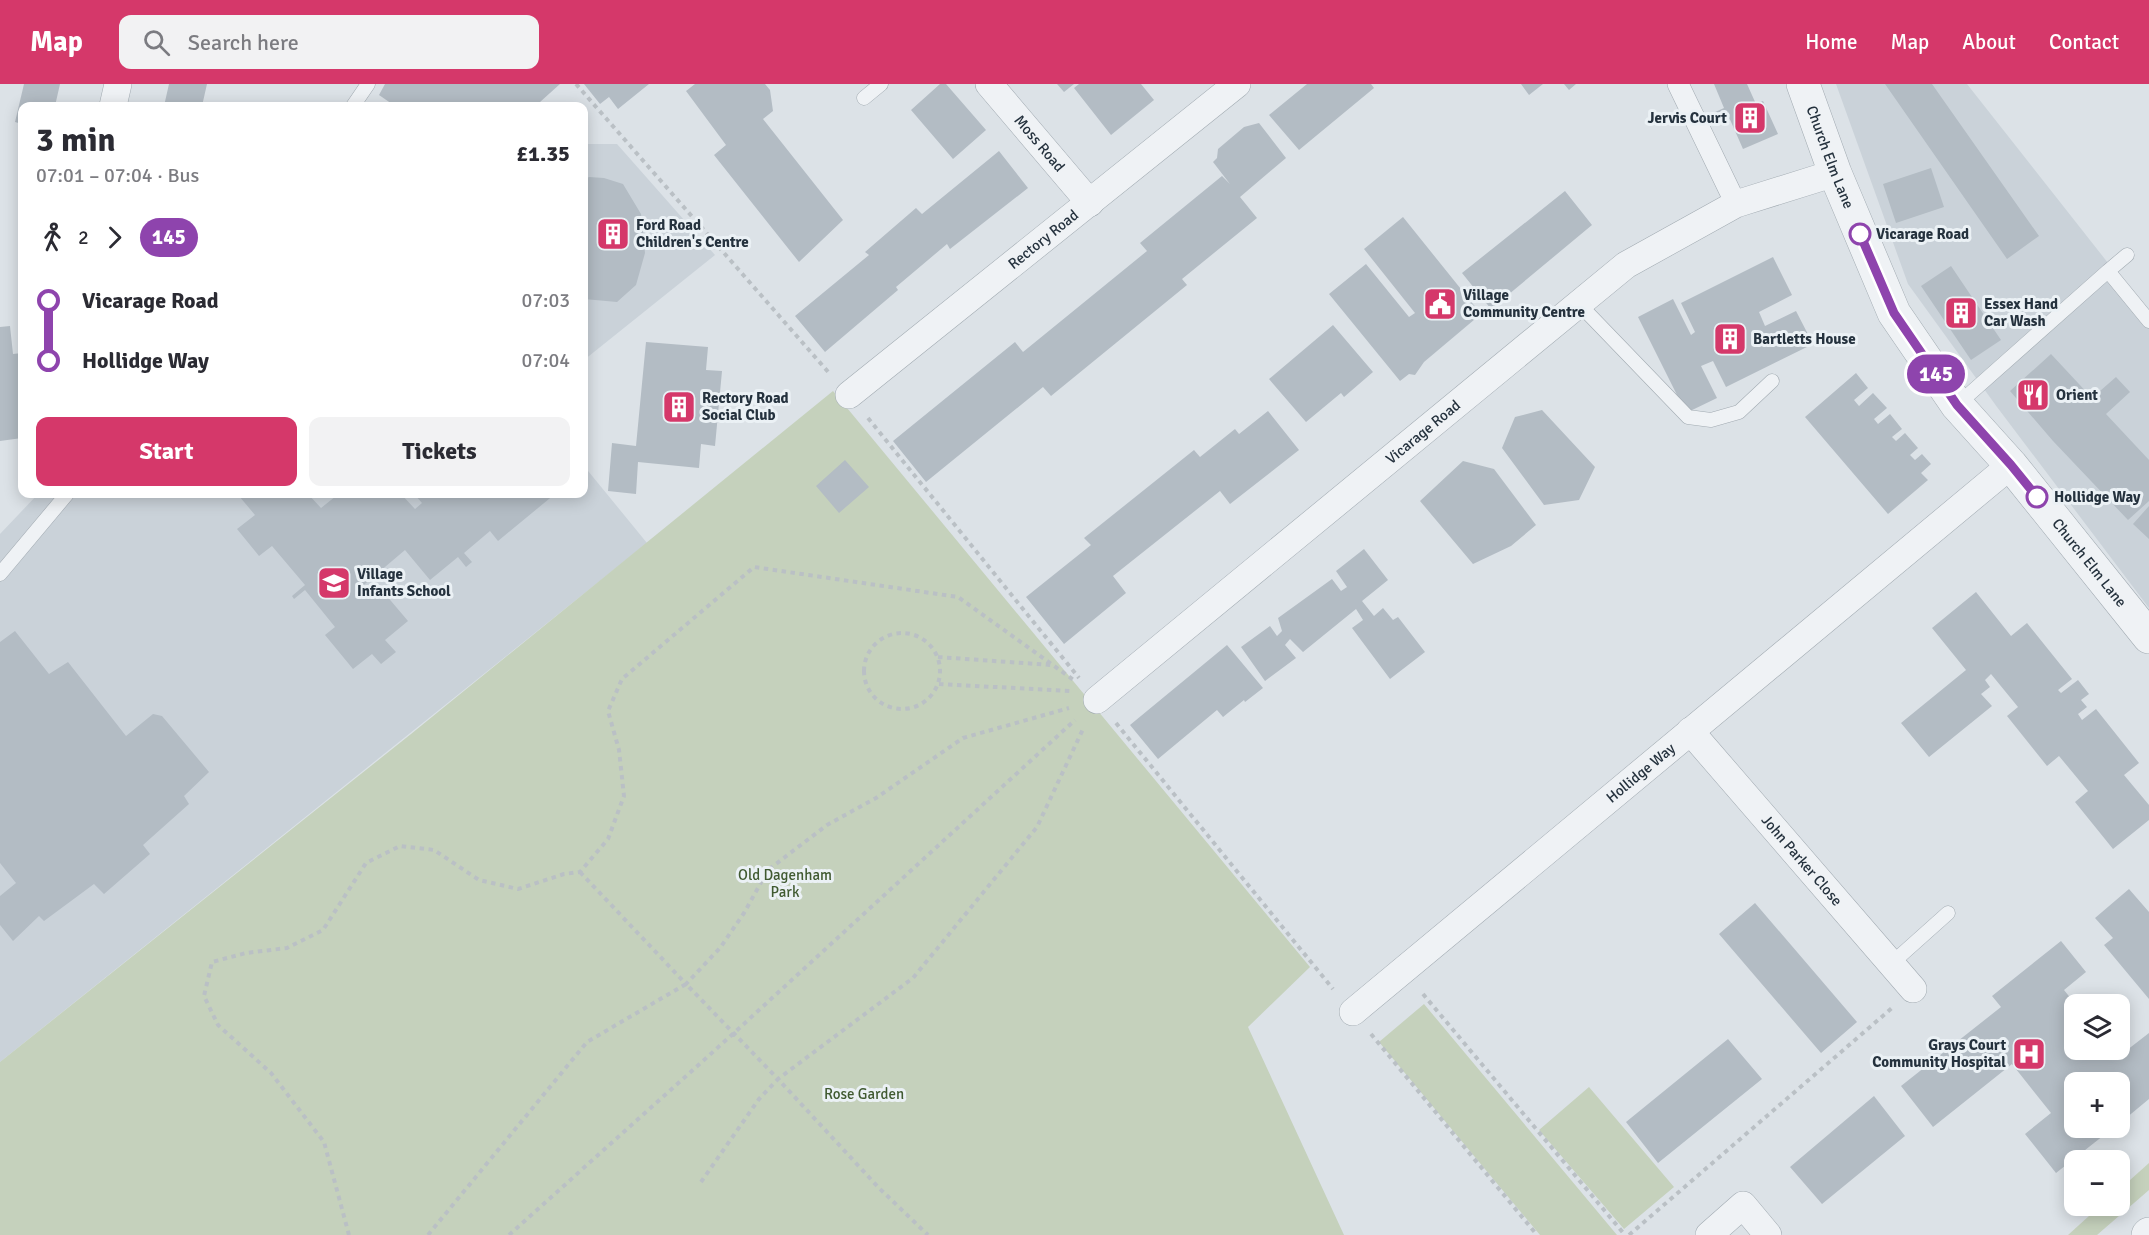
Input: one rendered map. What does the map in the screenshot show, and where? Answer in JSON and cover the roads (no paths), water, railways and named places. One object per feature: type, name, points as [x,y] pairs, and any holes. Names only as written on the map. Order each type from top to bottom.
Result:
[{"type":"street","points":[[114,102],[118,84]]},
{"type":"street","name":"Moss Road","points":[[989,84],[1090,203]]},
{"type":"street","points":[[1678,84],[1736,204]]},
{"type":"street","name":"Church Elm Lane","points":[[1803,84],[1835,172],[1894,313],[1957,405],[2011,465],[2149,637]]},
{"type":"street","name":"Rectory Road","points":[[849,395],[1090,203],[1228,87]]},
{"type":"street","name":"Vicarage Road","points":[[1093,696],[1580,305],[1626,265],[1736,204],[1835,172]]},
{"type":"street","name":"Hollidge Way","points":[[1353,1012],[2011,465]]},
{"type":"street","name":"John Parker Close","points":[[1690,731],[1913,990]]},
{"type":"street","points":[[1709,1235],[1743,1205],[1768,1235]]},
{"type":"lane","points":[[355,102],[368,84]]},
{"type":"lane","points":[[864,98],[881,84]]},
{"type":"lane","points":[[1957,405],[2127,255]]},
{"type":"lane","points":[[2108,271],[2149,321]]},
{"type":"lane","points":[[1580,305],[1688,417],[1712,420],[1739,412],[1772,381]]},
{"type":"lane","points":[[0,574],[64,498]]},
{"type":"lane","points":[[1891,964],[1948,913]]},
{"type":"place","name":"Jervis Court","points":[[1750,118]]},
{"type":"place","name":"Ford Road Children's Centre","points":[[613,234]]},
{"type":"place","name":"Vicarage Road","points":[[1860,234]]},
{"type":"place","name":"Village Community Centre","points":[[1440,304]]},
{"type":"place","name":"Essex Hand Car Wash","points":[[1961,313]]},
{"type":"place","name":"Bartletts House","points":[[1730,339]]},
{"type":"place","name":"Orient","points":[[2033,395]]},
{"type":"place","name":"Rectory Road Social Club","points":[[679,407]]},
{"type":"place","name":"Hollidge Way","points":[[2037,497]]},
{"type":"place","name":"Village Infants School","points":[[334,583]]},
{"type":"place","name":"Grays Court Community Hospital","points":[[2029,1054]]},
{"type":"park label","name":"Old Dagenham Park","points":[[785,884]]},
{"type":"park label","name":"Rose Garden","points":[[864,1094]]}]
